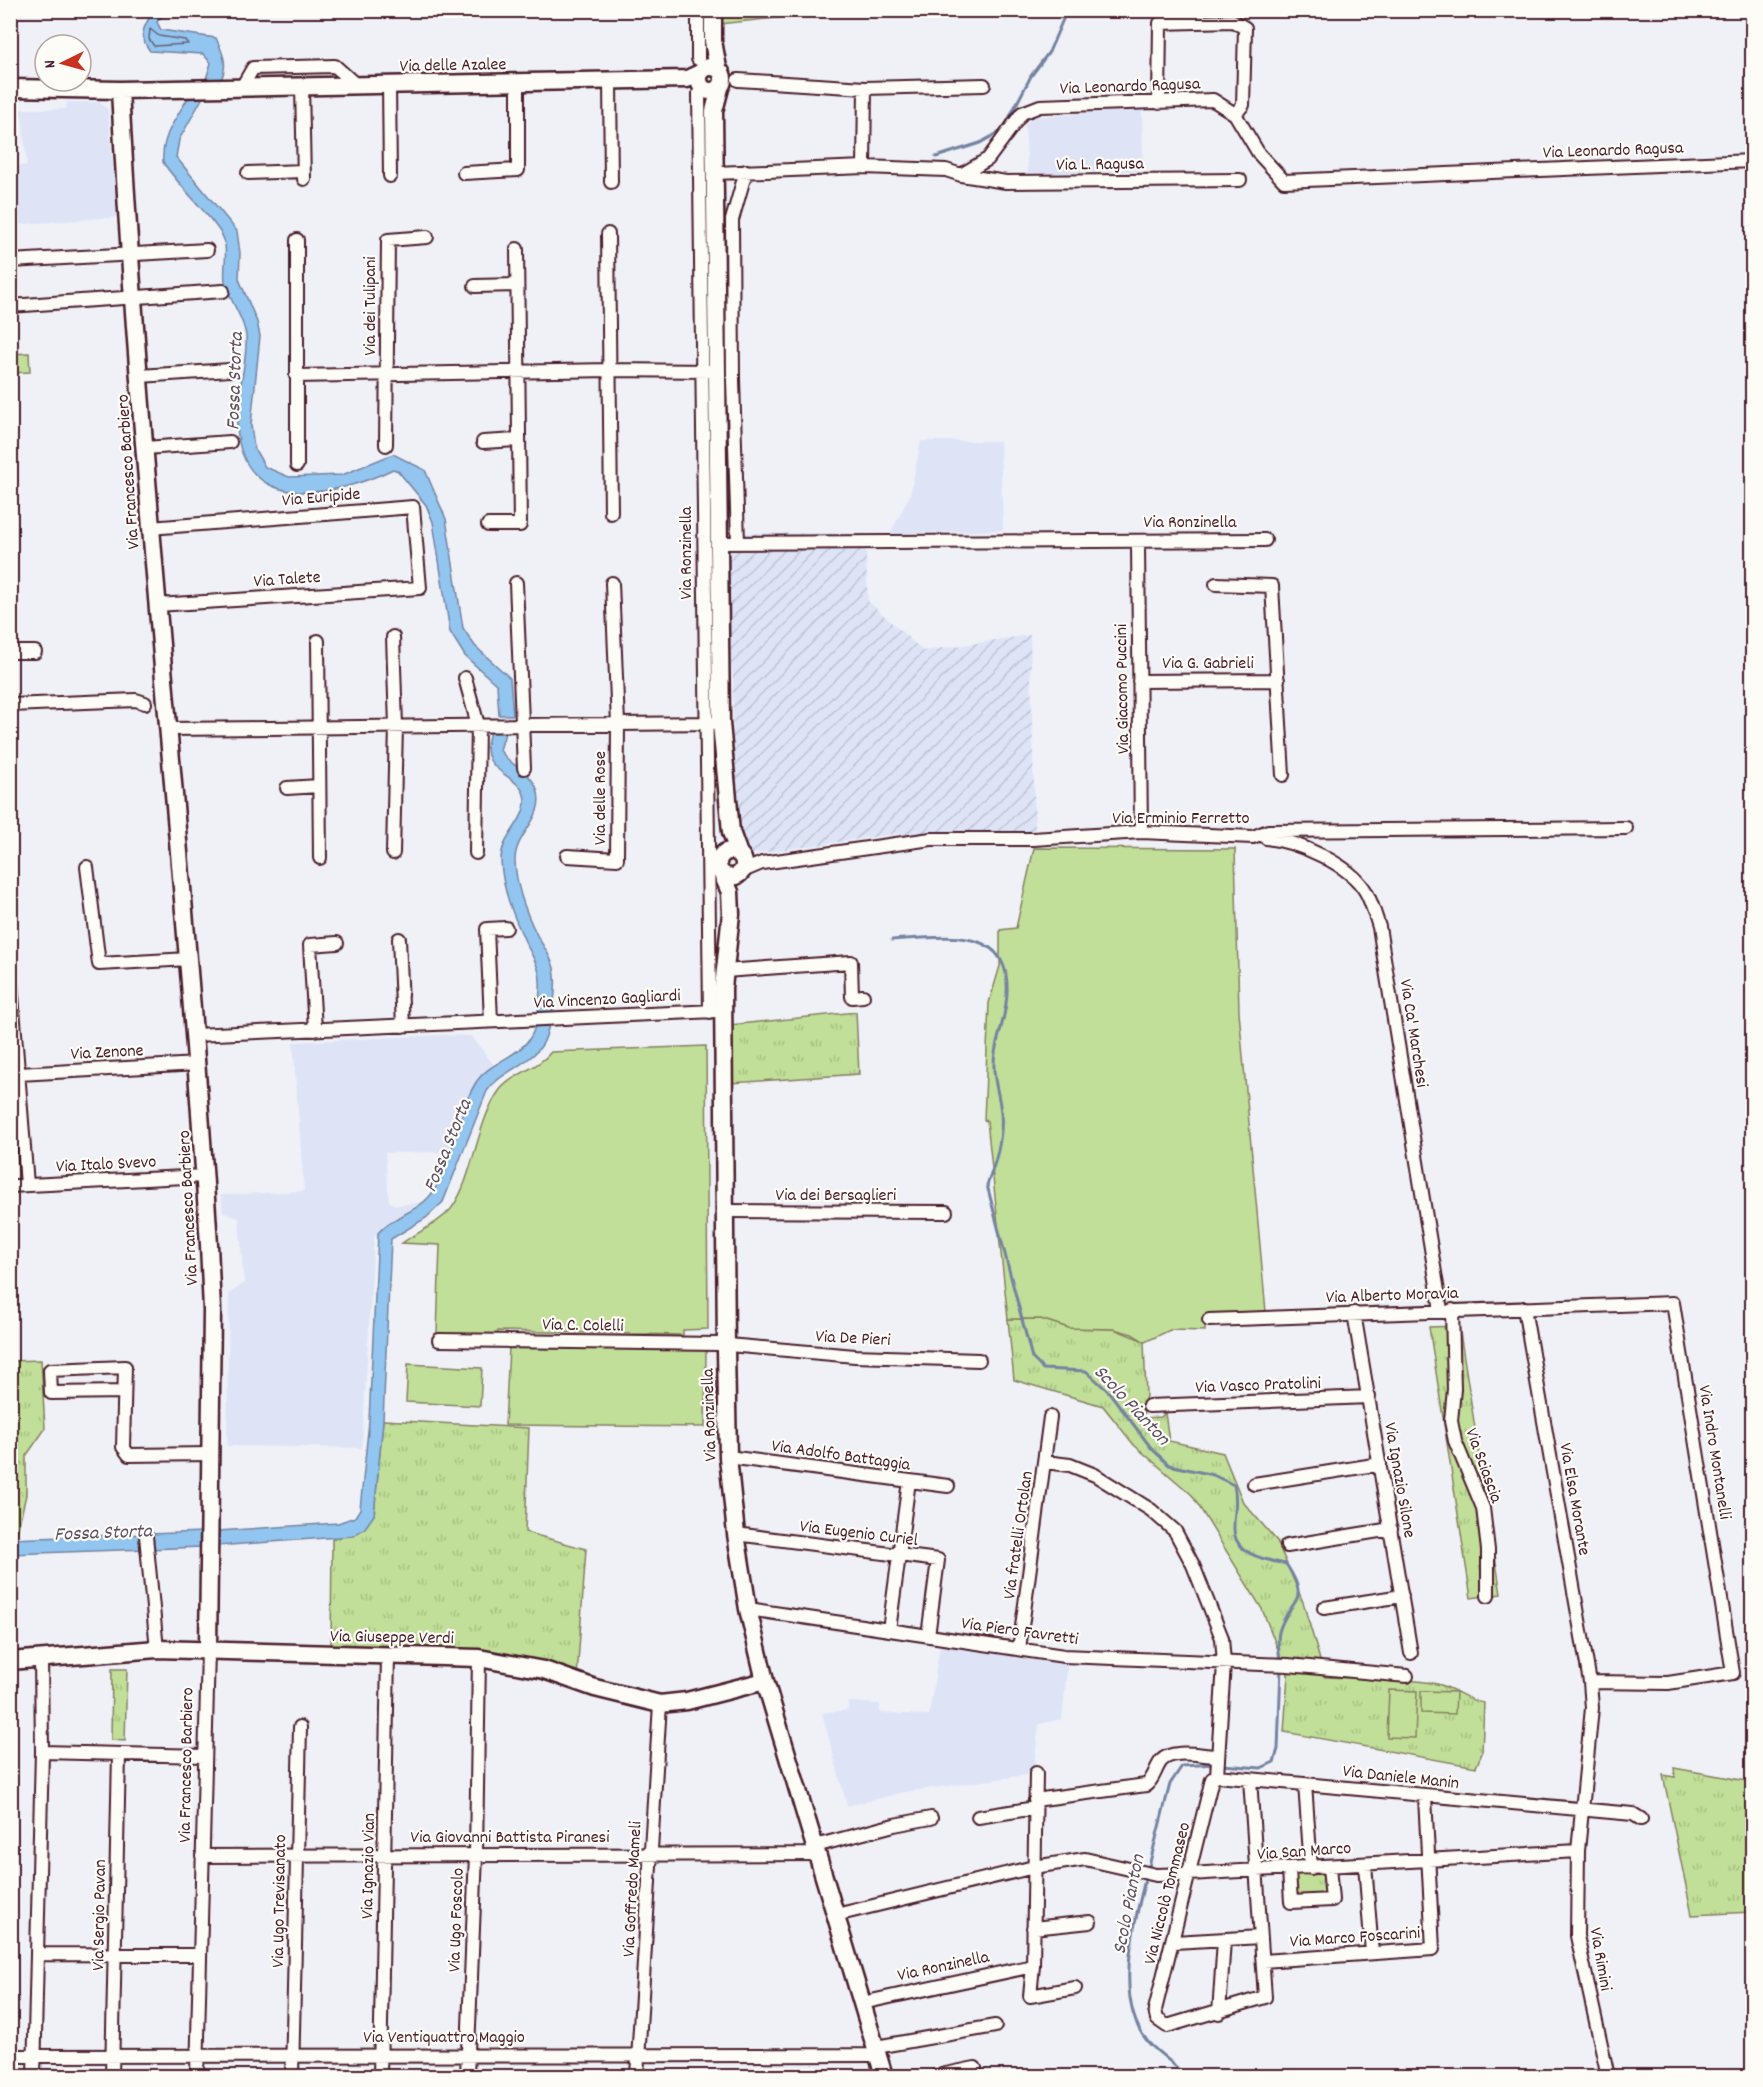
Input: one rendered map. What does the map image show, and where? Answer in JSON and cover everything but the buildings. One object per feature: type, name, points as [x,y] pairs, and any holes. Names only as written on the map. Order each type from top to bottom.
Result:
[{"type":"street","name":"Via Ronzinella","points":[[698,10],[703,78],[711,371],[717,1011],[727,1211],[728,1457],[736,1534],[748,1609],[765,1681],[884,2076]]},
{"type":"street","name":"Via Ronzinella","points":[[712,10],[713,41],[703,78],[714,111],[715,173],[711,371],[720,543],[713,723],[737,866],[717,1011]]},
{"type":"street","points":[[1159,103],[1160,23],[1233,21],[1245,28],[1243,105],[1235,114]]},
{"type":"street","points":[[242,87],[253,68],[335,66],[356,85]]},
{"type":"street","name":"Via delle Azalee","points":[[120,90],[703,78]]},
{"type":"street","points":[[738,80],[865,88],[984,85]]},
{"type":"street","points":[[610,81],[612,182]]},
{"type":"street","name":"Via delle Azalee","points":[[464,173],[518,170],[518,83]]},
{"type":"street","name":"Via delle Azalee","points":[[389,84],[390,176]]},
{"type":"street","points":[[248,172],[303,175],[303,86]]},
{"type":"street","points":[[10,88],[120,90]]},
{"type":"street","points":[[864,167],[865,88]]},
{"type":"street","name":"Via Francesco Barbiero","points":[[120,90],[150,528],[170,729],[198,1064],[212,1310],[197,2076]]},
{"type":"street","name":"Via Leonardo Ragusa","points":[[961,175],[988,159],[1022,113],[1040,106],[1213,100],[1235,114],[1259,154],[1284,180],[1752,161]]},
{"type":"street","points":[[715,173],[864,167],[946,170],[961,175]]},
{"type":"street","points":[[738,542],[732,380],[732,220],[746,171]]},
{"type":"street","name":"Via L. Ragusa","points":[[961,175],[1006,182],[1240,180]]},
{"type":"street","points":[[608,234],[611,513]]},
{"type":"street","name":"Via dei Tulipani","points":[[386,445],[388,240],[427,237]]},
{"type":"street","points":[[297,240],[297,465]]},
{"type":"street","points":[[488,525],[520,525],[517,249]]},
{"type":"street","points":[[10,261],[207,250]]},
{"type":"street","points":[[475,286],[517,285]]},
{"type":"street","points":[[10,306],[134,295],[223,291]]},
{"type":"street","points":[[140,376],[230,370]]},
{"type":"street","name":"Via dei Tulipani","points":[[296,376],[610,370],[711,371]]},
{"type":"street","points":[[483,442],[518,440]]},
{"type":"street","points":[[145,448],[230,442]]},
{"type":"street","name":"Via Euripide","points":[[150,528],[413,507],[420,588]]},
{"type":"street","name":"Via Ronzinella","points":[[720,543],[1264,540]]},
{"type":"street","name":"Via Giacomo Puccini","points":[[1138,546],[1141,832]]},
{"type":"street","name":"Via delle Rose","points":[[567,856],[617,859],[618,724],[612,583]]},
{"type":"street","points":[[516,584],[524,768]]},
{"type":"street","name":"Via G. Gabrieli","points":[[1216,584],[1272,586],[1283,774]]},
{"type":"street","name":"Via Talete","points":[[157,604],[420,588]]},
{"type":"street","points":[[393,637],[396,726],[393,853]]},
{"type":"street","points":[[318,641],[320,858]]},
{"type":"street","points":[[10,652],[35,652]]},
{"type":"street","points":[[465,678],[478,725],[476,853]]},
{"type":"street","name":"Via G. Gabrieli","points":[[1139,681],[1278,680]]},
{"type":"street","points":[[10,705],[136,700],[145,703]]},
{"type":"street","name":"Via delle Rose","points":[[170,729],[713,723]]},
{"type":"street","points":[[287,788],[319,786]]},
{"type":"street","name":"Via Ronzinella","points":[[731,824],[728,841],[718,865],[737,866]]},
{"type":"street","name":"Via Erminio Ferretto","points":[[737,866],[752,866],[923,839],[1033,839],[1141,832],[1253,837],[1268,831],[1626,828]]},
{"type":"street","name":"Via Ca' Marchesi","points":[[1253,837],[1283,840],[1300,845],[1344,870],[1365,890],[1372,906],[1379,927],[1447,1310]]},
{"type":"street","points":[[87,867],[99,964],[189,959]]},
{"type":"street","points":[[491,1021],[487,929],[506,928]]},
{"type":"street","points":[[399,939],[403,1026]]},
{"type":"street","points":[[315,1030],[310,945],[337,943]]},
{"type":"street","points":[[724,972],[851,962],[852,997],[863,996]]},
{"type":"street","points":[[10,970],[27,1185]]},
{"type":"street","name":"Via Vincenzo Gagliardi","points":[[195,1035],[717,1011]]},
{"type":"street","name":"Via Zenone","points":[[19,1074],[198,1064]]},
{"type":"street","name":"Via Italo Svevo","points":[[10,1186],[204,1176]]},
{"type":"street","name":"Via dei Bersaglieri","points":[[727,1211],[946,1212]]},
{"type":"street","name":"Via Indro Montanelli","points":[[1575,1306],[1674,1303],[1733,1673],[1668,1683],[1590,1682]]},
{"type":"street","name":"Via Alberto Moravia","points":[[1209,1320],[1575,1306]]},
{"type":"street","name":"Via Elsa Morante","points":[[1524,1308],[1592,1696]]},
{"type":"street","name":"Via Sciascia","points":[[1447,1310],[1454,1389],[1451,1421],[1455,1441],[1483,1508],[1488,1550],[1488,1596]]},
{"type":"street","name":"Via Ignazio Silone","points":[[1354,1313],[1411,1653]]},
{"type":"street","name":"Via C. Colelli","points":[[439,1340],[726,1345]]},
{"type":"street","name":"Via De Pieri","points":[[726,1345],[855,1356],[979,1360]]},
{"type":"street","points":[[124,1392],[51,1393],[50,1370],[125,1367],[125,1452],[136,1457],[210,1454]]},
{"type":"street","name":"Via Vasco Pratolini","points":[[1149,1406],[1369,1397]]},
{"type":"street","name":"Via fratelli Ortolan","points":[[1019,1649],[1050,1418]]},
{"type":"street","name":"Via Adolfo Battaggia","points":[[728,1457],[948,1486]]},
{"type":"street","name":"Via fratelli Ortolan","points":[[1045,1462],[1070,1465],[1095,1475],[1151,1510],[1175,1531],[1193,1565],[1222,1638],[1224,1663]]},
{"type":"street","points":[[1254,1484],[1380,1464]]},
{"type":"street","points":[[889,1630],[909,1482]]},
{"type":"street","points":[[1287,1546],[1391,1529]]},
{"type":"street","name":"Via Eugenio Curiel","points":[[736,1534],[938,1560],[928,1636]]},
{"type":"street","points":[[146,1537],[157,1649]]},
{"type":"street","points":[[1324,1608],[1402,1596]]},
{"type":"street","name":"Via Piero Favretti","points":[[748,1609],[1064,1656],[1273,1664],[1407,1676]]},
{"type":"street","name":"Via Giuseppe Verdi","points":[[10,1661],[157,1649],[479,1658],[544,1670],[595,1688],[660,1704],[687,1701],[765,1681]]},
{"type":"street","name":"Via Ignazio Vian","points":[[380,2076],[388,1656]]},
{"type":"street","points":[[34,2076],[42,1752],[41,1657]]},
{"type":"street","name":"Via Ugo Foscolo","points":[[467,2076],[476,1854],[479,1658]]},
{"type":"street","name":"Via Niccolò Tommaseo","points":[[1224,1663],[1218,1766],[1212,1779],[1174,1942],[1155,2010],[1157,2019],[1167,2026],[1218,2013],[1266,1997],[1263,1961]]},
{"type":"street","name":"Via Rimini","points":[[1592,1696],[1578,1851],[1577,1936],[1608,2076]]},
{"type":"street","name":"Via Goffredo Mameli","points":[[637,2076],[660,1704]]},
{"type":"street","name":"Via Ugo Trevisanato","points":[[292,2076],[300,1727]]},
{"type":"street","points":[[42,1752],[204,1756]]},
{"type":"street","name":"Via Sergio Pavan","points":[[112,2076],[119,1754]]},
{"type":"street","points":[[978,1816],[1146,1785],[1152,1780],[1163,1759],[1170,1754],[1218,1766]]},
{"type":"street","name":"Via Daniele Manin","points":[[1218,1766],[1250,1779],[1582,1810]]},
{"type":"street","points":[[1036,1773],[1033,1966],[1030,1996],[1075,1988]]},
{"type":"street","points":[[1250,1779],[1263,1961]]},
{"type":"street","points":[[1305,1784],[1311,1868]]},
{"type":"street","points":[[1425,1797],[1427,1860]]},
{"type":"street","points":[[1582,1810],[1633,1814],[1641,1819]]},
{"type":"street","points":[[816,1850],[894,1824],[931,1818]]},
{"type":"street","name":"Via Giovanni Battista Piranesi","points":[[202,1856],[651,1854],[816,1850]]},
{"type":"street","name":"Via San Marco","points":[[836,1915],[1034,1867],[1085,1859],[1156,1875],[1255,1872],[1578,1851]]},
{"type":"street","name":"Via Marco Foscarini","points":[[1263,1961],[1433,1949],[1427,1860]]},
{"type":"street","points":[[1365,1864],[1372,1953]]},
{"type":"street","points":[[1289,1870],[1291,1902],[1332,1900],[1329,1867]]},
{"type":"street","points":[[1033,1928],[1090,1922]]},
{"type":"street","points":[[1174,1942],[1261,1937]]},
{"type":"street","points":[[1218,2013],[1224,1940]]},
{"type":"street","points":[[38,1954],[199,1955]]},
{"type":"street","name":"Via Ronzinella","points":[[862,2003],[1033,1966]]},
{"type":"street","points":[[877,2051],[994,2026]]},
{"type":"street","name":"Via Ventiquattro Maggio","points":[[10,2056],[877,2051]]},
{"type":"street","points":[[936,2076],[975,2068]]},
{"type":"shaded area","points":[[67,102],[100,102],[108,110],[117,217],[11,225],[11,167],[27,165],[22,116],[11,117],[11,109],[66,109]]},
{"type":"shaded area","points":[[1142,109],[1143,171],[1028,174],[1025,125],[1032,117]]},
{"type":"shaded area","points":[[921,441],[1000,441],[1003,530],[890,534],[910,495]]},
{"type":"shaded area","points":[[733,533],[865,534],[868,601],[923,651],[1030,635],[1035,834],[895,834],[747,855],[733,847],[733,676],[729,648],[728,535]]},
{"type":"shaded area","points":[[444,1035],[471,1036],[494,1065],[451,1152],[385,1153],[389,1201],[395,1205],[420,1203],[381,1228],[374,1238],[362,1448],[227,1446],[229,1294],[244,1283],[239,1218],[223,1212],[221,1195],[304,1191],[293,1042]]},
{"type":"shaded area","points":[[940,1644],[1068,1658],[1062,1719],[1039,1724],[1033,1774],[905,1792],[847,1806],[822,1713],[848,1710],[849,1702],[880,1704],[880,1713],[929,1715]]},
{"type":"green space","points":[[719,11],[842,11],[719,24]]},
{"type":"green space","points":[[29,353],[30,372],[11,373],[11,354]]},
{"type":"green space","points":[[1034,848],[1235,849],[1239,1012],[1266,1312],[1205,1315],[1205,1331],[1170,1330],[1145,1342],[1132,1334],[1114,1329],[1069,1328],[1041,1319],[1008,1319],[987,1121],[984,1120],[989,1003],[1000,966],[1000,930],[1016,928]]},
{"type":"green space","points":[[856,1012],[859,1074],[731,1083],[730,1025]]},
{"type":"green space","points":[[706,1046],[708,1329],[683,1330],[683,1335],[498,1331],[497,1337],[437,1334],[440,1245],[402,1243],[434,1223],[451,1209],[465,1183],[484,1121],[502,1087],[538,1064],[551,1052]]},
{"type":"green space","points":[[1008,1319],[1041,1319],[1069,1328],[1114,1329],[1144,1341],[1146,1396],[1143,1405],[1144,1418],[1161,1417],[1165,1413],[1169,1441],[1223,1453],[1243,1502],[1277,1541],[1303,1602],[1325,1677],[1395,1679],[1437,1684],[1484,1703],[1482,1753],[1476,1767],[1284,1732],[1288,1675],[1262,1609],[1192,1495],[1134,1445],[1103,1406],[1014,1380]]},
{"type":"green space","points":[[1459,1326],[1501,1594],[1471,1598],[1429,1327]]},
{"type":"green space","points":[[509,1348],[706,1350],[705,1427],[505,1425]]},
{"type":"green space","points":[[41,1360],[45,1429],[26,1456],[26,1495],[16,1537],[11,1537],[11,1361]]},
{"type":"green space","points":[[408,1364],[482,1368],[480,1406],[406,1402]]},
{"type":"green space","points":[[383,1420],[529,1428],[525,1532],[586,1549],[577,1677],[331,1649],[332,1538],[340,1538],[374,1515]]},
{"type":"green space","points":[[112,1669],[127,1669],[125,1741],[111,1740]]},
{"type":"green space","points":[[1389,1690],[1417,1691],[1415,1738],[1387,1737]]},
{"type":"green space","points":[[1421,1691],[1456,1692],[1455,1714],[1421,1713]]},
{"type":"green space","points":[[1674,1768],[1752,1782],[1752,1912],[1692,1915],[1663,1775],[1675,1777]]},
{"type":"green space","points":[[1326,1871],[1328,1897],[1293,1899],[1292,1873]]},
{"type":"water","points":[[154,11],[167,11],[157,22],[161,30],[216,38],[225,65],[220,81],[206,79],[211,63],[203,54],[150,51],[144,41],[143,31]]},
{"type":"water","points":[[203,97],[179,140],[176,157],[237,231],[240,253],[239,279],[257,322],[260,336],[251,425],[254,448],[265,467],[289,477],[342,475],[393,454],[425,470],[446,519],[463,628],[475,646],[510,678],[513,715],[499,715],[497,685],[465,656],[450,632],[433,522],[426,505],[398,471],[393,469],[345,487],[296,492],[274,487],[255,475],[243,455],[237,415],[246,336],[225,281],[224,240],[215,225],[163,162],[164,144],[170,128],[188,98]]},
{"type":"water","points":[[491,730],[506,730],[500,750],[534,783],[539,799],[538,809],[519,842],[515,861],[517,880],[525,909],[554,968],[555,993],[546,1036],[536,1053],[501,1077],[487,1091],[443,1202],[426,1218],[391,1239],[383,1421],[374,1515],[365,1528],[353,1536],[217,1546],[218,1531],[338,1523],[355,1517],[360,1509],[369,1421],[378,1233],[389,1223],[417,1207],[429,1197],[437,1186],[449,1158],[463,1111],[475,1084],[487,1070],[518,1051],[530,1038],[535,1027],[539,1001],[539,975],[509,901],[503,881],[501,861],[504,845],[520,818],[525,803],[518,785],[494,766],[489,757],[487,746]]},
{"type":"water","points":[[203,1532],[202,1547],[11,1554],[10,1539]]},
{"type":"waterway","name":"Scolo Pianton","points":[[936,157],[980,143],[1003,130],[1031,76],[1049,52],[1067,10]]},
{"type":"waterway","name":"Scolo Pianton","points":[[892,940],[960,938],[978,942],[993,950],[1003,964],[1007,985],[994,1069],[1000,1105],[1001,1136],[987,1185],[1032,1358],[1043,1369],[1086,1371],[1109,1392],[1152,1449],[1169,1465],[1213,1475],[1234,1485],[1236,1502],[1234,1527],[1239,1544],[1260,1558],[1286,1564],[1298,1587],[1296,1601],[1279,1632],[1280,1661]]},
{"type":"waterway","name":"Scolo Pianton","points":[[1222,1765],[1261,1768],[1274,1762],[1278,1749],[1281,1667]]},
{"type":"waterway","name":"Scolo Pianton","points":[[1148,1870],[1170,1784],[1182,1766],[1215,1764]]},
{"type":"waterway","name":"Scolo Pianton","points":[[1146,1876],[1136,1916],[1129,1961],[1131,2005],[1137,2025],[1148,2042],[1185,2076]]},
{"type":"water label","name":"Fossa Storta","points":[[233,381]]},
{"type":"water label","name":"Fossa Storta","points":[[446,1145]]},
{"type":"water label","name":"Fossa Storta","points":[[103,1531]]}]
